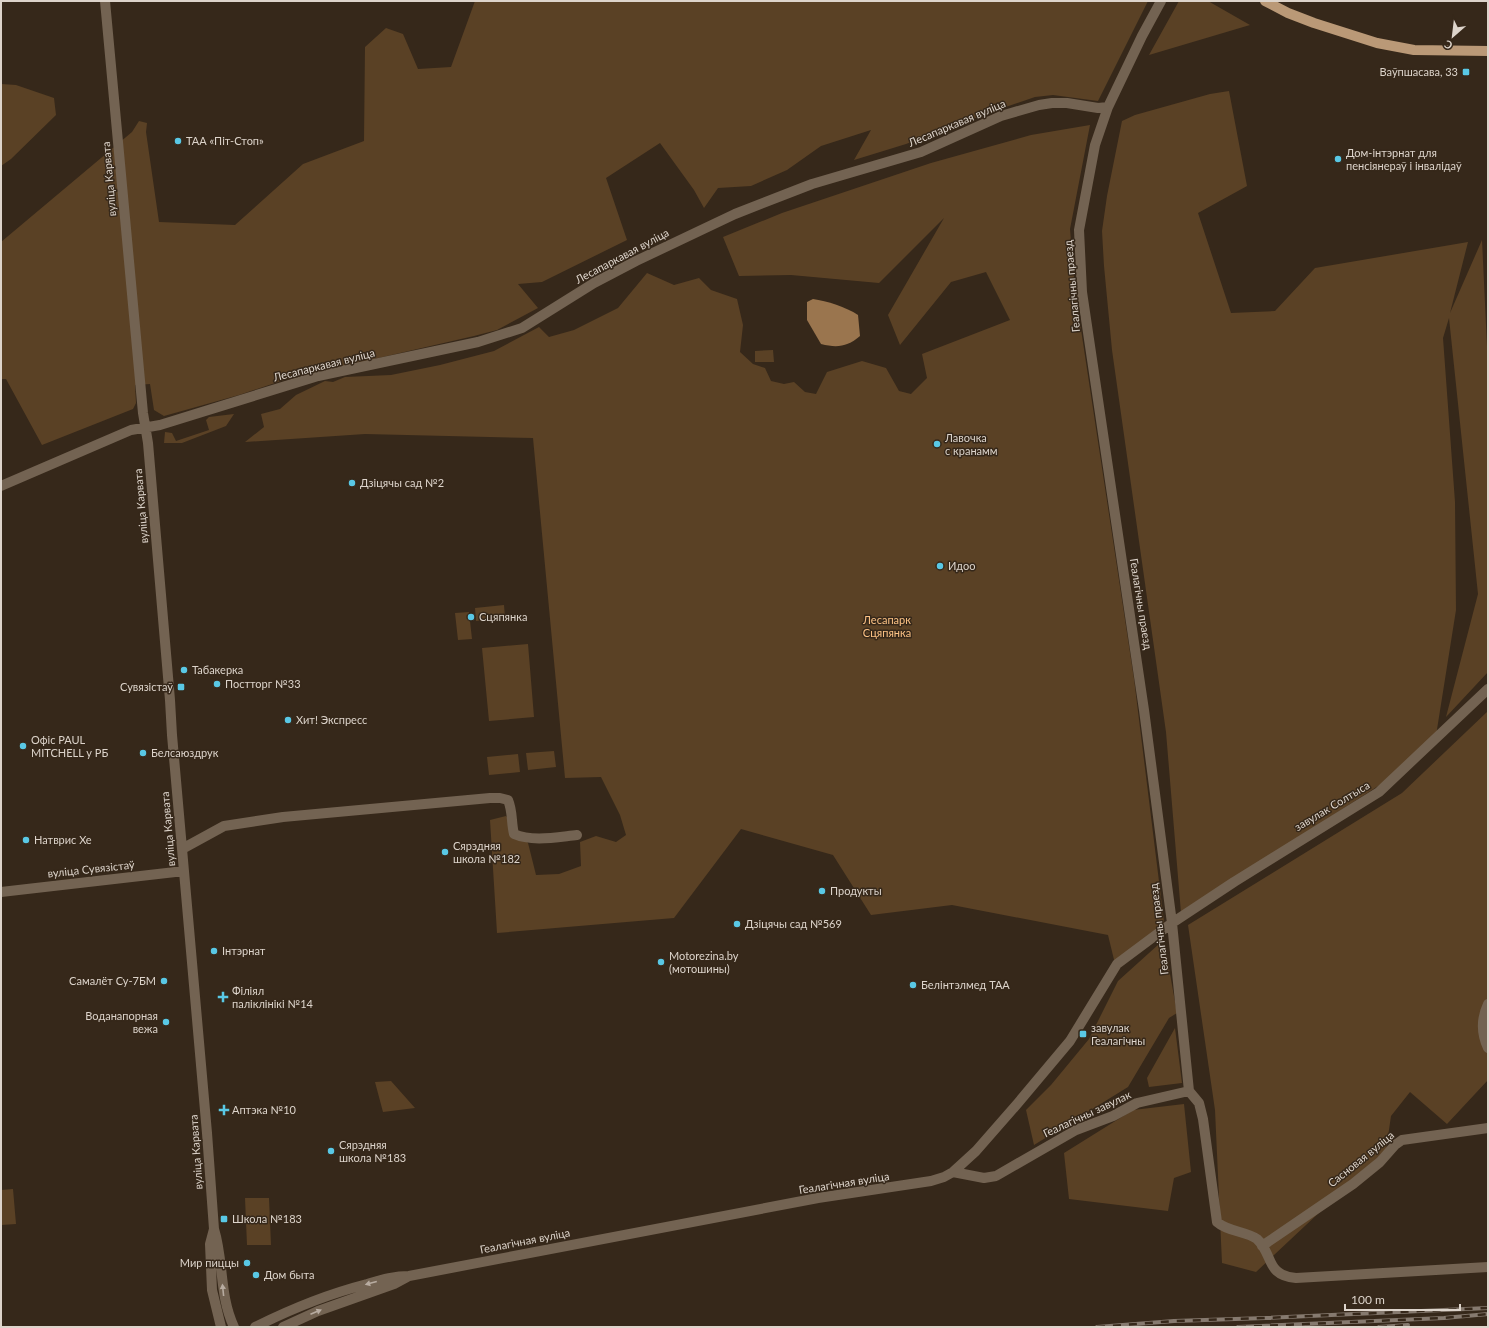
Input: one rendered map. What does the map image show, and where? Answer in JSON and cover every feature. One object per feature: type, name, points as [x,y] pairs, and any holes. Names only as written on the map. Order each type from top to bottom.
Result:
[{"type":"main road","points":[[1265,1],[1288,13],[1314,23],[1377,43],[1414,50],[1488,51]]},
{"type":"street","name":"вуліца Карвата","points":[[104,1],[170,700],[208,1133],[214,1229],[218,1243],[224,1297],[229,1318],[234,1327]]},
{"type":"street","name":"Геалагічны праезд","points":[[1161,1],[1142,36],[1108,107],[1095,145],[1079,230],[1082,292],[1144,710],[1172,923],[1189,1091],[1199,1103],[1203,1119],[1217,1222],[1223,1227],[1256,1238],[1262,1246]]},
{"type":"street","name":"Лесапаркавая вуліца","points":[[145,427],[160,425],[318,376],[478,342],[510,332],[535,321],[594,283],[636,260],[735,214],[812,184],[922,152],[1001,116],[1019,110],[1052,103],[1098,108],[1108,107]]},
{"type":"street","points":[[1,486],[112,437],[145,427]]},
{"type":"street","name":"завулак Солтыса","points":[[1172,923],[1242,876],[1379,792],[1488,689]]},
{"type":"street","points":[[182,849],[224,826],[283,817],[490,798],[508,800],[512,809],[514,834],[521,837],[531,838],[577,835]]},
{"type":"street","name":"вуліца Сувязістаў","points":[[1,892],[184,871]]},
{"type":"street","name":"Геалагічная вуліца","points":[[255,1327],[286,1312],[344,1290],[396,1276],[409,1276],[818,1198],[931,1181],[944,1177],[953,1172],[976,1151],[1070,1041],[1117,964],[1172,923]]},
{"type":"street","points":[[1488,1004],[1483,1021],[1485,1041],[1488,1048]]},
{"type":"street","name":"Геалагічны завулак","points":[[953,1172],[984,1178],[996,1176],[1076,1130],[1113,1116],[1138,1103],[1189,1091]]},
{"type":"street","name":"Сасновая вуліца","points":[[1262,1246],[1353,1184],[1380,1162],[1395,1145],[1402,1140],[1488,1128]]},
{"type":"street","name":"вуліца Карвата","points":[[214,1229],[210,1244],[212,1290],[220,1327]]},
{"type":"street","points":[[1262,1246],[1273,1268],[1286,1277],[1296,1278],[1488,1267]]},
{"type":"street","name":"Геалагічная вуліца","points":[[283,1327],[318,1311],[394,1284],[409,1276]]},
{"type":"green space","points":[[475,1],[1148,1],[1098,101],[1053,95],[1035,97],[906,144],[854,160],[871,130],[821,146],[787,170],[751,186],[718,188],[704,208],[694,190],[660,143],[606,178],[627,240],[542,282],[518,284],[538,308],[497,330],[287,379],[239,395],[164,416],[154,410],[150,384],[135,385],[136,403],[133,409],[42,445],[6,379],[1,379],[1,242],[132,132],[139,121],[147,123],[146,132],[159,222],[235,225],[303,164],[364,141],[365,47],[386,28],[403,34],[418,69],[451,67]]},
{"type":"green space","points":[[1179,1],[1208,1],[1250,25],[1149,55]]},
{"type":"green space","points":[[1,84],[16,85],[54,98],[56,115],[11,159],[1,166]]},
{"type":"green space","points":[[1229,91],[1247,186],[1198,213],[1231,313],[1275,311],[1315,268],[1468,242],[1450,313],[1482,240],[1488,367],[1488,672],[1446,717],[1478,594],[1449,318],[1443,338],[1455,502],[1456,610],[1435,742],[1392,777],[1181,913],[1166,732],[1112,350],[1102,231],[1107,196],[1122,121],[1135,115],[1210,94]]},
{"type":"green space","name":"Лесапарк Сцяпянка","points":[[1090,125],[1070,229],[1075,290],[1134,679],[1165,930],[1126,959],[1117,972],[1108,935],[952,905],[871,915],[833,855],[741,829],[674,918],[497,933],[490,820],[506,816],[528,843],[536,875],[559,874],[581,866],[580,842],[596,836],[616,842],[626,835],[620,815],[601,777],[565,778],[533,438],[365,434],[245,442],[264,427],[261,414],[280,409],[296,395],[325,381],[333,382],[345,377],[391,375],[440,365],[494,351],[539,327],[549,337],[574,330],[618,308],[647,273],[674,285],[699,278],[711,290],[737,299],[743,325],[740,352],[753,364],[765,368],[771,381],[784,384],[794,382],[805,392],[816,394],[827,372],[862,361],[886,368],[899,391],[911,394],[927,378],[922,354],[1010,320],[986,272],[951,282],[900,345],[888,315],[944,218],[879,283],[791,275],[739,276],[723,237],[782,213],[931,163],[1031,135]]},
{"type":"green space","points":[[773,350],[774,362],[755,362],[755,351]]},
{"type":"green space","points":[[234,414],[226,426],[182,443],[164,443],[165,432],[172,433],[176,441],[209,430],[206,420],[209,417]]},
{"type":"green space","points":[[504,605],[505,618],[476,621],[475,608]]},
{"type":"green space","points":[[469,612],[472,639],[458,640],[455,613]]},
{"type":"green space","points":[[528,644],[534,717],[489,721],[482,648]]},
{"type":"green space","points":[[1488,711],[1488,1080],[1447,1124],[1410,1092],[1391,1116],[1386,1150],[1256,1272],[1222,1263],[1215,1110],[1188,925],[1402,793]]},
{"type":"green space","points":[[554,751],[556,767],[528,770],[526,753]]},
{"type":"green space","points":[[518,754],[520,772],[489,775],[487,757]]},
{"type":"green space","points":[[1159,944],[1165,946],[1177,1013],[1169,1018],[1128,1087],[1034,1145],[1026,1110],[1051,1085],[1089,1039],[1118,981]]},
{"type":"green space","points":[[1175,1028],[1182,1083],[1149,1087],[1147,1078]]},
{"type":"green space","points":[[391,1081],[415,1108],[383,1112],[375,1082]]},
{"type":"green space","points":[[1184,1104],[1191,1172],[1174,1178],[1168,1211],[1069,1199],[1064,1153],[1133,1110]]},
{"type":"green space","points":[[13,1189],[16,1224],[1,1225],[1,1190]]},
{"type":"green space","points":[[245,1198],[269,1198],[271,1245],[247,1245]]},
{"type":"shaded area","points":[[813,299],[848,309],[858,315],[860,336],[842,346],[821,344],[807,320],[807,302]]},
{"type":"railway","points":[[1097,1327],[1174,1321],[1488,1308]]},
{"type":"railway","points":[[1238,1327],[1444,1318],[1488,1314]]},
{"type":"railway","points":[[1379,1327],[1408,1325]]},
{"type":"place","name":"Ваўпшасава, 33","points":[[1466,72]]},
{"type":"place","name":"ТАА «Піт-Стоп»","points":[[178,141]]},
{"type":"place","name":"Дом-інтэрнат для пенсіянераў і інвалідаў","points":[[1338,159]]},
{"type":"place","name":"Лавочка с кранамм","points":[[937,444]]},
{"type":"place","name":"Дзіцячы сад №2","points":[[352,483]]},
{"type":"place","name":"Идоо","points":[[940,566]]},
{"type":"place","name":"Сцяпянка","points":[[471,617]]},
{"type":"place","name":"Табакерка","points":[[184,670]]},
{"type":"place","name":"Постторг №33","points":[[217,684]]},
{"type":"place","name":"Сувязістаў","points":[[181,687]]},
{"type":"place","name":"Хит! Экспресс","points":[[288,720]]},
{"type":"place","name":"Офіс PAUL MITCHELL у РБ","points":[[23,746]]},
{"type":"place","name":"Белсаюздрук","points":[[143,753]]},
{"type":"place","name":"Натврис Хе","points":[[26,840]]},
{"type":"place","name":"Сярэдняя школа №182","points":[[445,852]]},
{"type":"place","name":"Продукты","points":[[822,891]]},
{"type":"place","name":"Дзіцячы сад №569","points":[[737,924]]},
{"type":"place","name":"Інтэрнат","points":[[214,951]]},
{"type":"place","name":"Motorezina.by (мотошины)","points":[[661,962]]},
{"type":"place","name":"Самалёт Су-7БМ","points":[[164,981]]},
{"type":"place","name":"Белінтэлмед ТАА","points":[[913,985]]},
{"type":"place","name":"Філіял паліклінікі №14","points":[[223,997]]},
{"type":"place","name":"Воданапорная вежа","points":[[166,1022]]},
{"type":"place","name":"завулак Геалагічны","points":[[1083,1034]]},
{"type":"place","name":"Аптэка №10","points":[[224,1110]]},
{"type":"place","name":"Сярэдняя школа №183","points":[[331,1151]]},
{"type":"place","name":"Школа №183","points":[[224,1219]]},
{"type":"place","name":"Мир пиццы","points":[[247,1263]]},
{"type":"place","name":"Дом быта","points":[[256,1275]]}]
